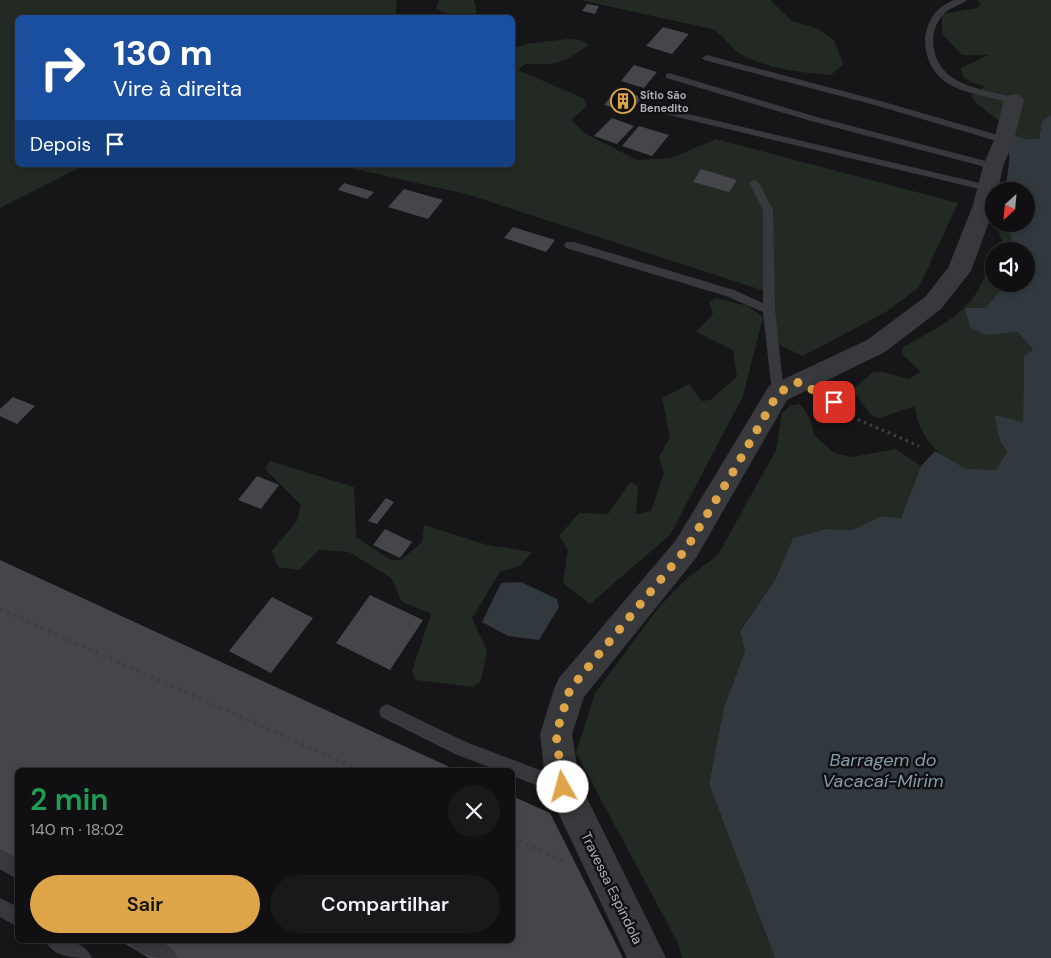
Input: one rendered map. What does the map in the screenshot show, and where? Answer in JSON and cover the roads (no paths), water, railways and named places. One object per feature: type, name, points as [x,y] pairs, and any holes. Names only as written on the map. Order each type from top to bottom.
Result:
[{"type":"street","points":[[789,387],[876,346],[933,303],[959,272],[984,205],[1014,100]]},
{"type":"street","name":"Travessa Espíndola","points":[[647,958],[563,787],[556,734],[570,689],[686,549],[733,472],[789,387]]},
{"type":"lane","points":[[963,0],[942,6],[933,22],[928,38],[932,60],[947,78],[967,88],[1014,100]]},
{"type":"lane","points":[[707,58],[898,109],[1004,140]]},
{"type":"lane","points":[[669,76],[814,119],[991,177]]},
{"type":"lane","points":[[663,112],[991,177]]},
{"type":"lane","points":[[754,183],[768,210],[769,310],[789,387]]},
{"type":"lane","points":[[570,245],[730,293],[769,310]]},
{"type":"lane","points":[[387,712],[461,748],[513,768]]},
{"type":"lane","points":[[515,769],[563,787]]},
{"type":"lane","points":[[0,858],[15,867]]},
{"type":"lane","points":[[0,907],[15,916]]},
{"type":"lane","points":[[59,943],[83,958]]},
{"type":"lane","points":[[143,943],[169,958]]},
{"type":"water","name":"Barragem do Vacacaí-Mirim","points":[[1051,115],[1051,958],[775,958],[709,784],[724,707],[745,651],[740,631],[775,580],[793,538],[826,529],[852,530],[881,516],[901,518],[921,466],[935,451],[966,469],[996,470],[1007,452],[1000,441],[994,415],[1023,422],[1024,356],[1033,350],[1018,332],[985,335],[970,327],[965,308],[986,308],[999,292],[1035,292],[1035,242],[1013,242],[1008,232],[1035,232],[1035,182],[1006,182],[1009,162],[1005,132],[1025,139],[1039,139],[1042,121]]},
{"type":"water","points":[[521,582],[557,599],[559,607],[539,640],[508,636],[482,622],[501,583]]},
{"type":"place","name":"Sítio São Benedito","points":[[623,101]]}]
